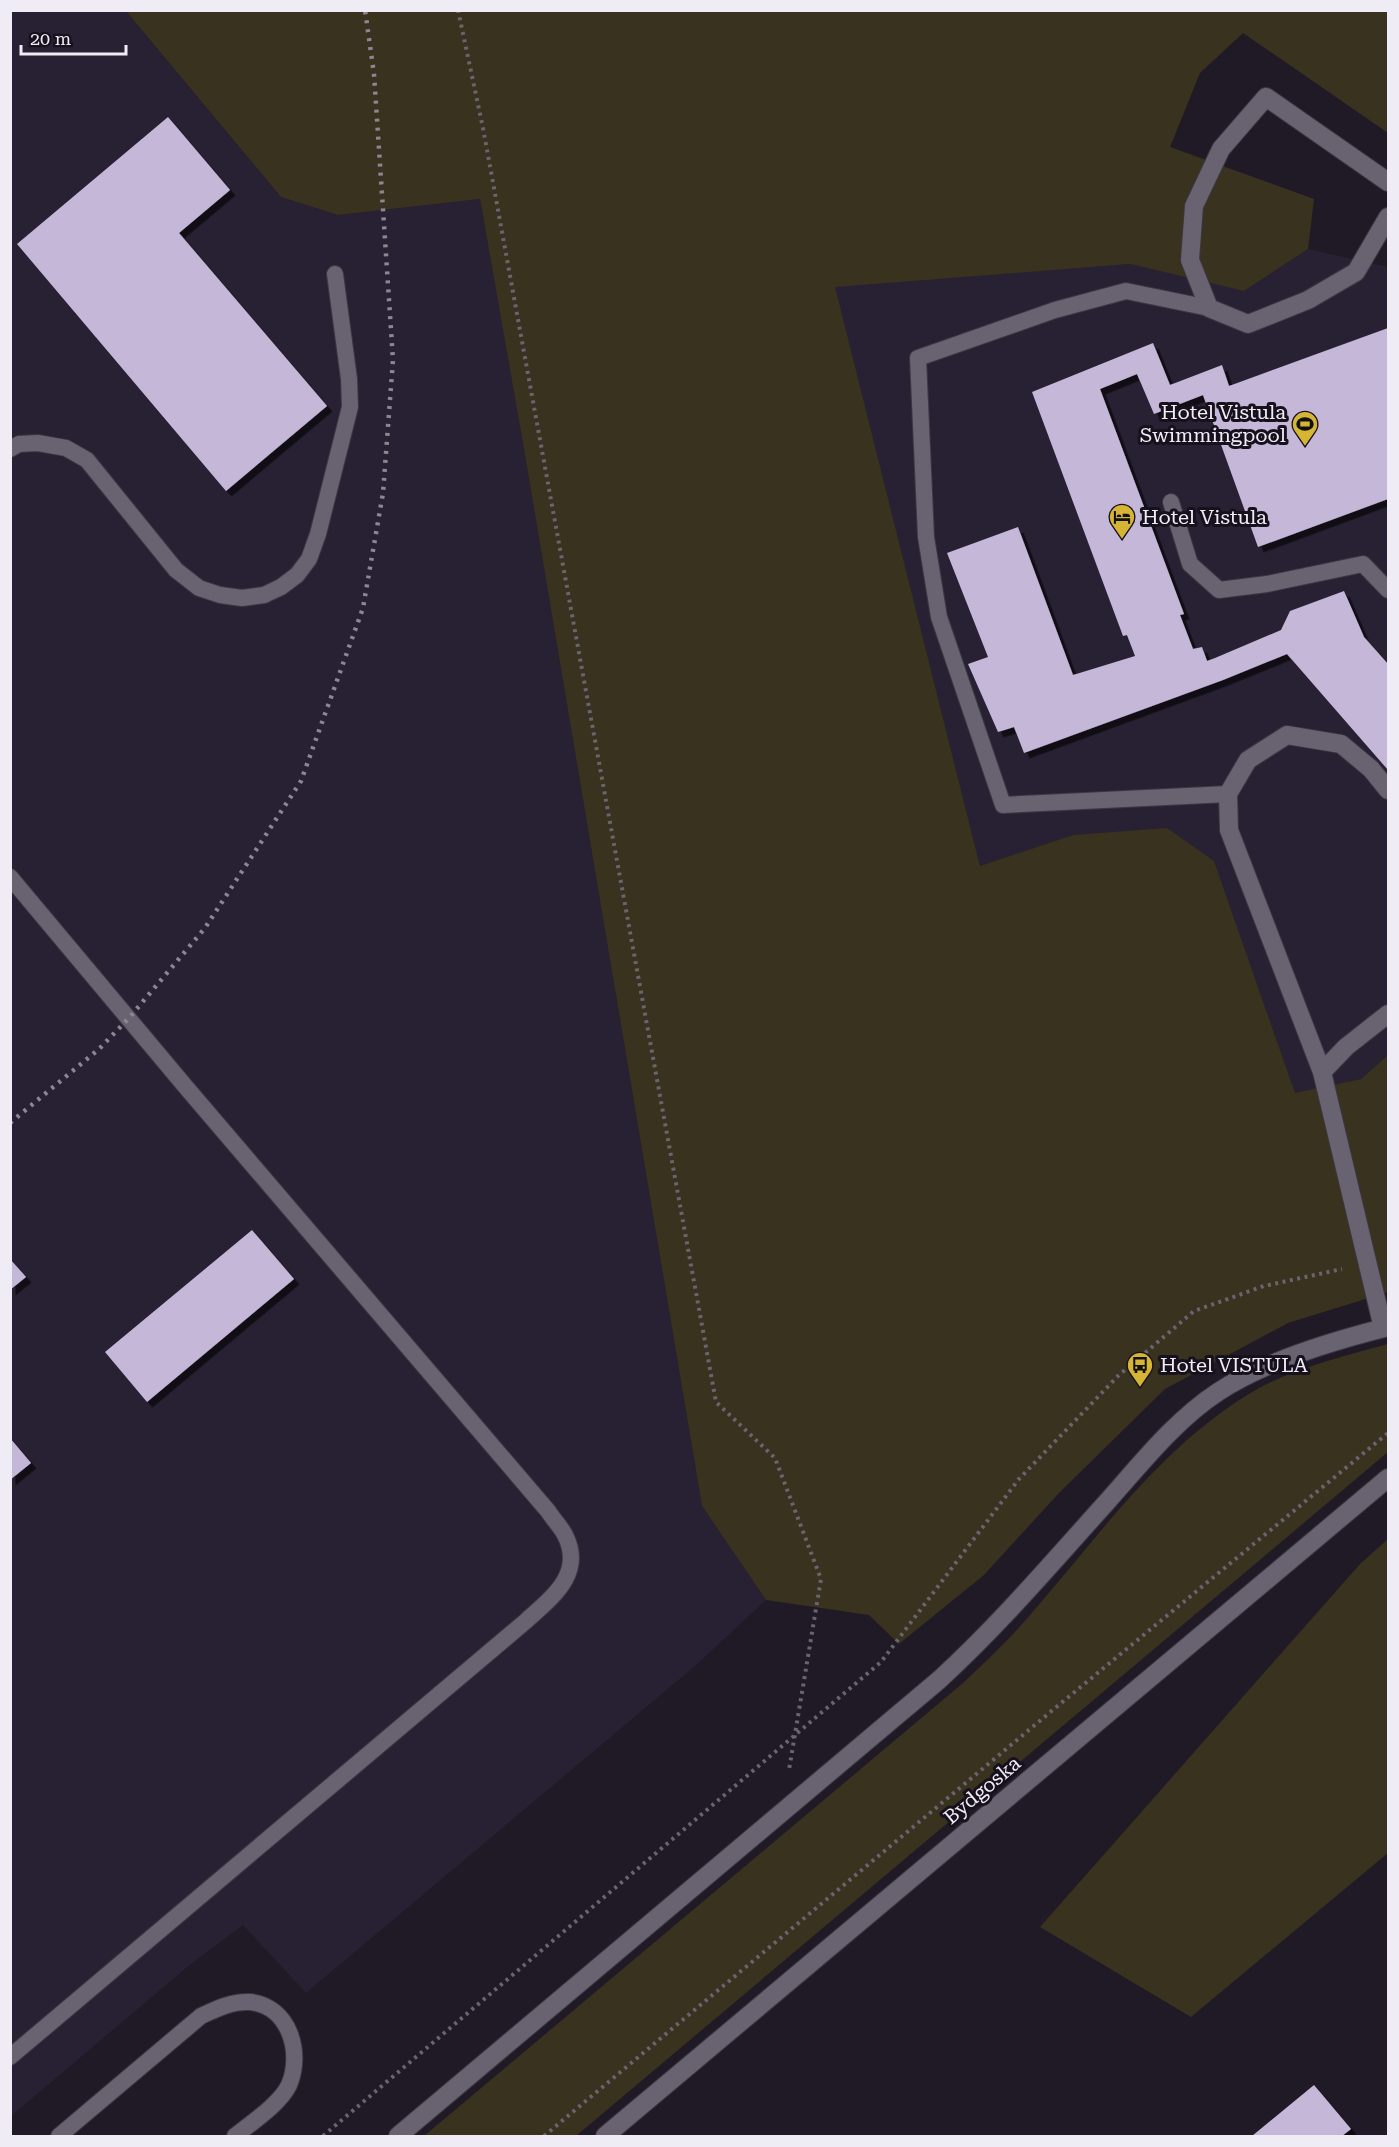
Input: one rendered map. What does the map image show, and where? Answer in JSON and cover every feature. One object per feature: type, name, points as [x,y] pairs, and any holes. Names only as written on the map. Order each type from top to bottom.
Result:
[{"type":"street","points":[[1389,182],[1266,97],[1221,149],[1194,206],[1190,260],[1209,308],[1248,324],[1308,300],[1356,272],[1389,217]]},
{"type":"street","points":[[398,2136],[781,1815],[974,1648],[1009,1612],[1143,1461],[1190,1413],[1219,1391],[1251,1374],[1310,1350],[1386,1327],[1322,1072],[1229,830],[1228,794],[1248,760],[1287,735],[1341,744],[1371,769],[1389,790]]},
{"type":"street","points":[[1322,1072],[1346,1047],[1389,1014]]},
{"type":"street","name":"Bydgoska","points":[[605,2136],[1389,1478]]},
{"type":"lane","points":[[10,449],[19,444],[38,443],[66,448],[87,460],[176,570],[199,588],[220,595],[242,598],[264,595],[281,587],[297,575],[309,559],[318,534],[350,407],[349,379],[335,274]]},
{"type":"lane","points":[[1209,308],[1126,291],[1055,310],[918,358],[926,537],[939,616],[1003,805],[1228,794]]},
{"type":"lane","points":[[1171,502],[1190,564],[1219,590],[1267,584],[1364,564],[1389,590]]},
{"type":"lane","points":[[10,877],[548,1511],[565,1534],[571,1554],[568,1574],[560,1590],[526,1621],[10,2057]]},
{"type":"lane","points":[[59,2136],[201,2016],[225,2005],[249,2002],[268,2007],[284,2020],[292,2039],[294,2060],[288,2086],[274,2103],[235,2136]]},
{"type":"path","points":[[458,10],[485,140],[716,1402],[775,1458],[821,1579],[781,1815]]},
{"type":"path","points":[[323,2136],[881,1662],[1019,1479],[1118,1376],[1194,1311],[1264,1286],[1344,1269]]},
{"type":"path","points":[[544,2136],[1054,1709],[1389,1433]]},
{"type":"shaded area","points":[[11,11],[126,11],[281,197],[339,215],[480,199],[702,1506],[766,1600],[695,1666],[306,1993],[243,1925],[192,1963],[11,2116]]},
{"type":"shaded area","points":[[126,11],[1388,11],[1388,133],[1243,33],[1200,73],[1170,147],[1314,199],[1308,249],[1244,291],[1130,264],[835,287],[980,866],[1073,835],[1167,828],[1214,861],[1295,1093],[1361,1079],[1388,1055],[1388,1292],[1288,1323],[1165,1389],[1059,1493],[984,1575],[899,1644],[869,1615],[766,1600],[702,1506],[480,199],[338,215],[281,197]]},
{"type":"shaded area","points":[[1308,249],[1388,267],[1388,1055],[1361,1079],[1295,1094],[1214,861],[1073,835],[980,866],[834,286],[1130,264],[1244,291]]},
{"type":"shaded area","points":[[1388,1344],[1388,1452],[576,2136],[424,2136],[963,1683],[1019,1628],[1138,1488],[1195,1433],[1226,1409],[1259,1388],[1289,1374]]},
{"type":"shaded area","points":[[1388,1539],[1388,1853],[1191,2017],[1040,1927],[1360,1564]]},
{"type":"building","points":[[168,117],[230,190],[179,233],[327,406],[226,491],[17,244]]},
{"type":"building","points":[[1388,328],[1388,499],[1258,547],[1203,395],[1154,414],[1137,374],[1100,389],[1184,614],[1180,615],[1193,649],[1202,647],[1207,661],[1215,658],[1281,630],[1290,611],[1344,591],[1364,637],[1388,664],[1388,770],[1287,654],[1024,753],[1014,727],[998,732],[968,664],[988,657],[947,553],[1018,527],[1073,675],[1135,656],[1127,635],[1123,636],[1032,392],[1153,343],[1170,385],[1222,365],[1229,386]]},
{"type":"building","points":[[252,1230],[294,1279],[147,1402],[105,1352]]},
{"type":"building","points":[[10,1259],[26,1277],[10,1290]]},
{"type":"building","points":[[10,1438],[31,1463],[10,1480]]},
{"type":"building","points":[[1314,2085],[1351,2129],[1342,2136],[1252,2136]]},
{"type":"railway","points":[[10,1123],[99,1049],[129,1018],[205,928],[301,781],[363,608],[383,493],[393,360],[374,74],[365,10]]},
{"type":"place","name":"Hotel Vistula Swimmingpool","points":[[1305,447]]},
{"type":"place","name":"Hotel Vistula","points":[[1122,540]]},
{"type":"place","name":"Hotel VISTULA","points":[[1140,1388]]}]
